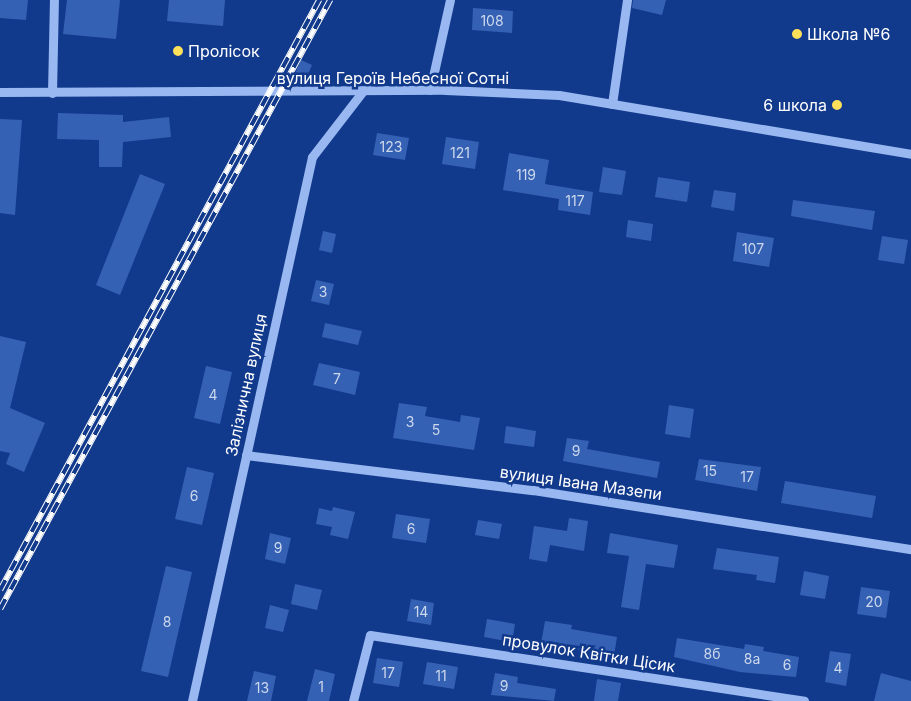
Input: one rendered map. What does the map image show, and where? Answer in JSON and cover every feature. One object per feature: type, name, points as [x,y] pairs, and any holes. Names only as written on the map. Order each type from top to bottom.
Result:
[{"type":"street","points":[[52,92],[54,0]]},
{"type":"street","points":[[430,90],[450,0]]},
{"type":"street","points":[[612,104],[627,0]]},
{"type":"street","name":"вулиця Героїв Небесної Сотні","points":[[0,92],[430,90],[559,95],[911,154]]},
{"type":"street","name":"Залізнична вулиця","points":[[192,701],[312,157],[363,91]]},
{"type":"street","name":"вулиця Івана Мазепи","points":[[246,455],[533,490],[911,549]]},
{"type":"street","name":"провулок Квітки Цісик","points":[[353,701],[370,635],[804,701]]},
{"type":"building","points":[[0,0],[28,0],[26,20],[0,18]]},
{"type":"building","points":[[67,0],[120,0],[116,39],[63,34]]},
{"type":"building","points":[[169,0],[225,0],[223,26],[167,21]]},
{"type":"building","points":[[633,0],[666,0],[662,15],[632,8]]},
{"type":"building","points":[[473,8],[513,11],[512,33],[472,30]]},
{"type":"building","points":[[301,60],[312,65],[306,79],[295,74]]},
{"type":"building","points":[[58,113],[123,115],[123,122],[169,117],[171,137],[123,142],[122,167],[99,167],[99,140],[57,139]]},
{"type":"building","points":[[0,119],[22,120],[15,215],[0,213]]},
{"type":"building","points":[[377,133],[409,138],[405,160],[373,155]]},
{"type":"building","points":[[446,137],[479,142],[475,169],[442,164]]},
{"type":"building","points":[[509,153],[549,160],[545,184],[593,192],[590,215],[558,210],[559,199],[503,190]]},
{"type":"building","points":[[603,167],[626,171],[622,195],[599,192]]},
{"type":"building","points":[[140,174],[165,184],[120,295],[96,285]]},
{"type":"building","points":[[658,177],[690,182],[687,202],[655,197]]},
{"type":"building","points":[[714,190],[736,193],[734,211],[711,207]]},
{"type":"building","points":[[793,200],[875,211],[872,230],[791,216]]},
{"type":"building","points":[[628,220],[653,224],[651,241],[626,237]]},
{"type":"building","points":[[323,231],[336,234],[332,253],[319,250]]},
{"type":"building","points":[[737,232],[774,238],[769,267],[733,261]]},
{"type":"building","points":[[882,236],[908,240],[904,264],[878,260]]},
{"type":"building","points":[[316,280],[334,284],[329,305],[311,301]]},
{"type":"building","points":[[325,323],[362,331],[358,345],[322,337]]},
{"type":"building","points":[[0,336],[26,342],[10,408],[45,423],[24,472],[6,464],[10,453],[0,451]]},
{"type":"building","points":[[319,363],[360,372],[355,395],[313,385]]},
{"type":"building","points":[[206,366],[232,372],[220,424],[194,418]]},
{"type":"building","points":[[399,403],[427,407],[425,416],[460,422],[461,415],[480,418],[474,450],[393,438]]},
{"type":"building","points":[[669,405],[694,409],[690,438],[665,434]]},
{"type":"building","points":[[506,426],[536,431],[534,447],[504,443]]},
{"type":"building","points":[[567,438],[589,441],[587,449],[660,462],[657,478],[563,461]]},
{"type":"building","points":[[699,459],[761,467],[757,491],[695,480]]},
{"type":"building","points":[[187,467],[214,473],[202,525],[175,519]]},
{"type":"building","points":[[785,481],[876,496],[872,518],[781,503]]},
{"type":"building","points":[[333,507],[355,512],[348,539],[330,535],[332,527],[316,524],[319,508],[332,511]]},
{"type":"building","points":[[396,514],[430,519],[426,543],[392,538]]},
{"type":"building","points":[[569,518],[588,521],[584,551],[550,545],[547,562],[529,559],[534,526],[567,531]]},
{"type":"building","points":[[478,520],[502,524],[499,539],[475,535]]},
{"type":"building","points":[[270,533],[291,538],[285,564],[265,559]]},
{"type":"building","points":[[610,533],[678,545],[674,568],[646,564],[639,610],[621,607],[629,556],[607,553]]},
{"type":"building","points":[[717,548],[779,557],[775,583],[756,580],[757,575],[713,569]]},
{"type":"building","points":[[166,566],[192,572],[168,677],[141,671]]},
{"type":"building","points":[[804,571],[829,576],[825,599],[800,595]]},
{"type":"building","points":[[295,584],[322,590],[317,610],[291,604]]},
{"type":"building","points":[[861,587],[890,591],[886,618],[857,614]]},
{"type":"building","points":[[411,599],[434,603],[431,625],[407,621]]},
{"type":"building","points":[[270,605],[289,610],[283,632],[265,628]]},
{"type":"building","points":[[487,619],[515,624],[512,642],[484,637]]},
{"type":"building","points":[[545,621],[572,625],[571,629],[617,637],[614,656],[541,643]]},
{"type":"building","points":[[677,638],[744,649],[745,644],[764,647],[763,651],[799,657],[796,677],[740,672],[674,657]]},
{"type":"building","points":[[830,651],[851,654],[846,686],[825,682]]},
{"type":"building","points":[[377,658],[403,662],[399,687],[373,683]]},
{"type":"building","points":[[427,662],[458,667],[454,689],[423,684]]},
{"type":"building","points":[[315,669],[335,674],[329,701],[307,701]]},
{"type":"building","points":[[254,671],[276,676],[271,701],[247,701]]},
{"type":"building","points":[[495,673],[518,677],[517,683],[556,689],[554,701],[491,695]]},
{"type":"building","points":[[881,673],[911,681],[911,701],[874,701]]},
{"type":"building","points":[[597,679],[621,683],[618,701],[594,701]]},
{"type":"railway","points":[[0,590],[319,0]]},
{"type":"railway","points":[[0,609],[330,0]]},
{"type":"place","name":"Школа №6","points":[[797,34]]},
{"type":"place","name":"Пролісок","points":[[178,51]]},
{"type":"place","name":"6 школа","points":[[837,105]]}]
